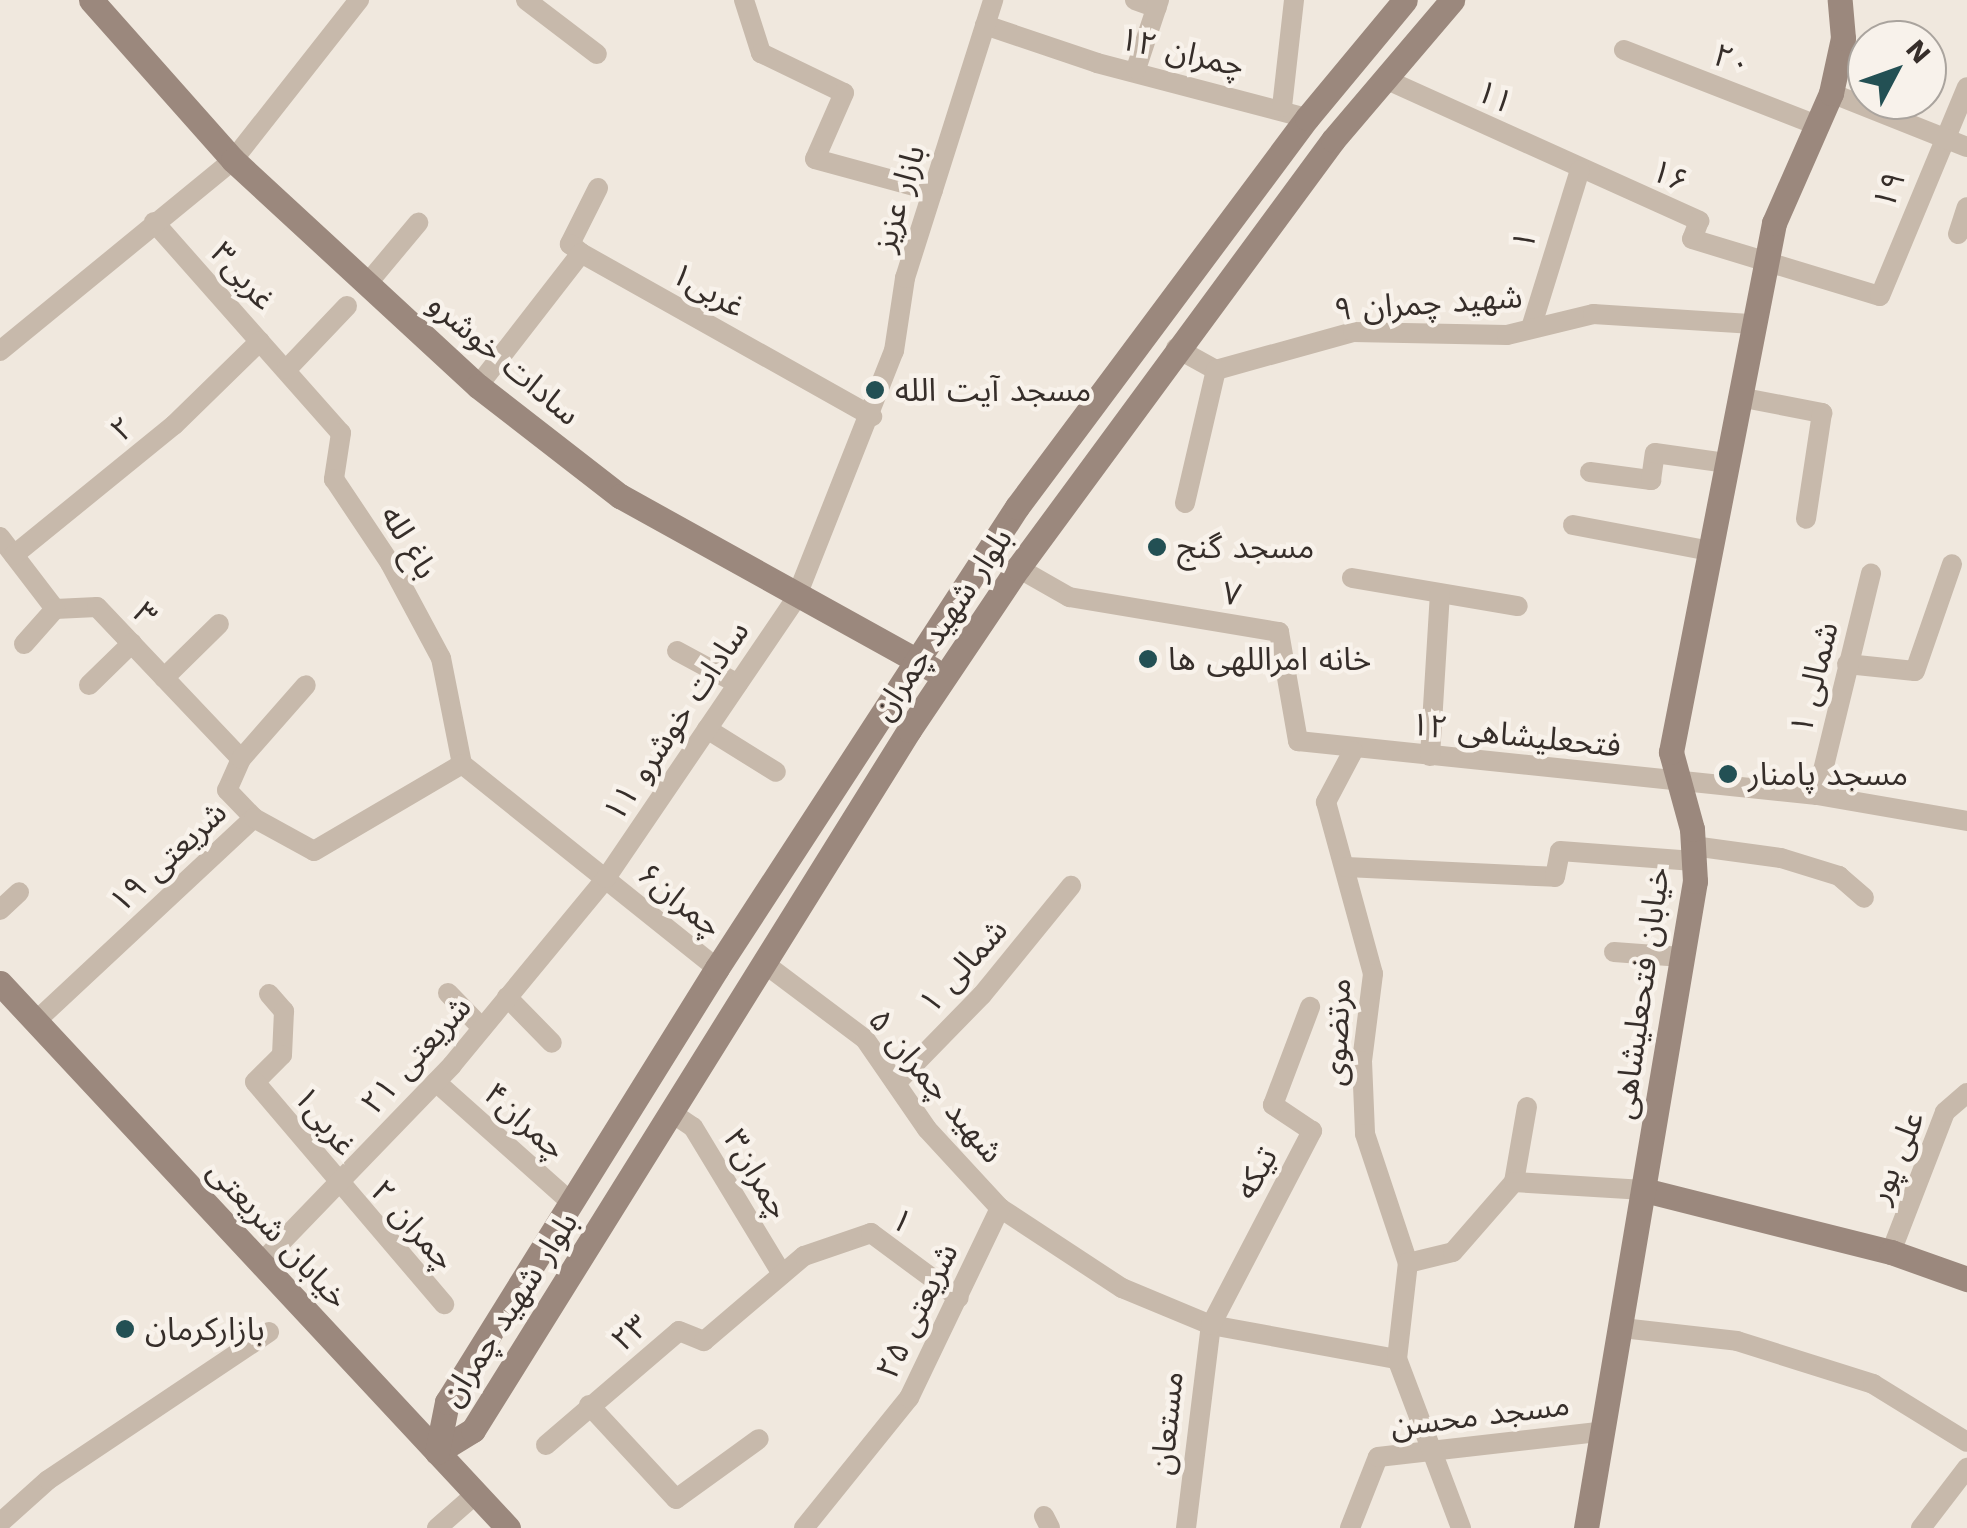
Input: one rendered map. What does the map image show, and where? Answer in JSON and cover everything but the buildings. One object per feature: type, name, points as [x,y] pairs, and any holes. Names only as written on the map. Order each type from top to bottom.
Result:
[{"type":"main road","name":"سادات خوشرو","points":[[92,0],[233,160],[478,386],[620,496],[796,598],[945,677]]},
{"type":"main road","name":"بلوار شهید چمران","points":[[437,1452],[448,1402],[718,968],[1017,507],[1308,118],[1405,0]]},
{"type":"main road","name":"بلوار شهید چمران","points":[[437,1452],[473,1430],[945,677],[1018,568],[1176,348],[1333,140],[1452,0]]},
{"type":"main road","name":"خیابان فتحعلیشاهی","points":[[1586,1528],[1682,958],[1694,854],[1674,781],[1671,752],[1754,324],[1769,266],[1774,223],[1831,93],[1842,38],[1840,0]]},
{"type":"main road","points":[[1308,118],[1333,140]]},
{"type":"main road","name":"خیابان شریعتی","points":[[0,983],[508,1528]]},
{"type":"main road","points":[[1644,1190],[1891,1252],[1967,1279]]},
{"type":"main road","points":[[579,1195],[613,1207]]},
{"type":"street","points":[[526,0],[597,54]]},
{"type":"street","points":[[744,0],[761,53],[844,93],[815,159],[933,191]]},
{"type":"street","name":"بازار عزیز","points":[[796,598],[872,416],[933,191],[993,0]]},
{"type":"street","points":[[1136,0],[1158,4],[1136,69]]},
{"type":"street","points":[[1282,108],[1294,0]]},
{"type":"street","points":[[2,346],[233,160],[353,2]]},
{"type":"street","name":"چمران ۱۲","points":[[985,25],[1308,118]]},
{"type":"street","name":"۲۰","points":[[1624,50],[1819,126]]},
{"type":"street","name":"۱۱","points":[[1385,79],[1580,170]]},
{"type":"street","name":"۱۹","points":[[1769,266],[1880,296],[1942,137],[1967,87]]},
{"type":"street","points":[[1831,93],[1967,147]]},
{"type":"street","name":"۱۶","points":[[1580,170],[1699,221],[1692,239],[1769,266]]},
{"type":"street","name":"۱","points":[[1531,328],[1580,170]]},
{"type":"street","points":[[478,386],[581,253],[570,244],[598,188]]},
{"type":"street","points":[[1958,234],[1967,207]]},
{"type":"street","name":"غربی۳","points":[[154,222],[287,369]]},
{"type":"street","points":[[367,284],[418,223]]},
{"type":"street","name":"غربی۱","points":[[581,253],[872,416]]},
{"type":"street","points":[[287,369],[347,306]]},
{"type":"street","name":"شهید چمران ۹","points":[[1216,370],[1353,332],[1420,337],[1531,328],[1593,314],[1754,324]]},
{"type":"street","name":"۲","points":[[14,555],[174,425],[260,341]]},
{"type":"street","points":[[1176,348],[1216,370],[1186,503]]},
{"type":"street","name":"باغ لله","points":[[287,369],[340,433],[334,479],[390,563],[440,658],[462,764]]},
{"type":"street","points":[[1740,397],[1822,413],[1806,519]]},
{"type":"street","points":[[1590,472],[1651,480],[1656,453],[1727,463]]},
{"type":"street","points":[[1574,525],[1710,550]]},
{"type":"street","points":[[0,537],[54,608],[24,644]]},
{"type":"street","points":[[1847,664],[1914,670],[1952,564]]},
{"type":"street","name":"۷","points":[[1018,568],[1069,597],[1279,632],[1298,741],[1353,751]]},
{"type":"street","name":"۱ شمالی","points":[[1817,795],[1870,574]]},
{"type":"street","points":[[1352,578],[1518,606]]},
{"type":"street","points":[[1430,756],[1440,594]]},
{"type":"street","name":"سادات خوشرو ۱۱","points":[[606,878],[796,598]]},
{"type":"street","name":"۳","points":[[54,608],[98,607],[241,759]]},
{"type":"street","points":[[164,678],[219,624]]},
{"type":"street","points":[[89,685],[132,644]]},
{"type":"street","points":[[677,651],[738,684]]},
{"type":"street","points":[[254,818],[227,790],[241,759],[306,685]]},
{"type":"street","points":[[707,729],[776,772]]},
{"type":"street","name":"فتحعلیشاهی ۱۲","points":[[1353,751],[1817,795],[1967,821]]},
{"type":"street","name":"مرتضوی","points":[[1353,751],[1326,802],[1373,974],[1362,1061],[1365,1134],[1408,1263]]},
{"type":"street","points":[[462,764],[606,878]]},
{"type":"street","name":"شریعتی ۱۹","points":[[36,1022],[254,818],[314,851],[462,764]]},
{"type":"street","points":[[1346,866],[1555,877],[1560,851],[1781,858],[1839,876],[1864,898]]},
{"type":"street","name":"چمران۶","points":[[606,878],[718,968]]},
{"type":"street","name":"شریعتی ۲۱","points":[[261,1263],[436,1082],[606,878]]},
{"type":"street","name":"شمالی ۱","points":[[896,1083],[982,994],[1071,886]]},
{"type":"street","points":[[0,910],[19,892]]},
{"type":"street","points":[[1614,952],[1682,958]]},
{"type":"street","name":"شهید چمران ۵","points":[[766,964],[865,1038],[927,1129],[1000,1208],[1122,1288],[1212,1324],[1397,1358]]},
{"type":"street","points":[[448,993],[482,1028]]},
{"type":"street","name":"غربی۱","points":[[269,994],[284,1011],[282,1055],[256,1082],[338,1184]]},
{"type":"street","points":[[507,997],[552,1044]]},
{"type":"street","name":"تیکه","points":[[1212,1324],[1312,1131],[1273,1105],[1310,1007]]},
{"type":"street","name":"چمران۴","points":[[436,1082],[579,1195]]},
{"type":"street","name":"علی پور","points":[[1891,1252],[1946,1112],[1967,1093]]},
{"type":"street","points":[[1462,1528],[1397,1358],[1408,1263],[1453,1252],[1514,1182],[1527,1107]]},
{"type":"street","name":"چمران۳","points":[[672,1113],[694,1127],[782,1274]]},
{"type":"street","points":[[1514,1182],[1644,1190]]},
{"type":"street","name":"چمران ۲","points":[[338,1184],[444,1304]]},
{"type":"street","name":"شریعتی ۲۵","points":[[804,1528],[909,1398],[1000,1208]]},
{"type":"street","name":"۱","points":[[804,1256],[871,1232],[958,1298]]},
{"type":"street","name":"۲۳","points":[[546,1445],[679,1331],[704,1340],[804,1256]]},
{"type":"street","name":"مستعان","points":[[1186,1528],[1212,1324]]},
{"type":"street","points":[[1622,1328],[1737,1341],[1873,1384],[1967,1442]]},
{"type":"street","points":[[0,1522],[48,1480],[269,1332]]},
{"type":"street","points":[[589,1405],[676,1499],[759,1439]]},
{"type":"street","name":"مسجد محسن","points":[[1350,1528],[1378,1457],[1435,1454],[1529,1436],[1605,1431]]},
{"type":"street","points":[[1921,1528],[1967,1468]]},
{"type":"street","points":[[437,1528],[476,1494]]},
{"type":"place","name":"مسجد آیت الله","points":[[875,390]]},
{"type":"place","name":"مسجد گنج","points":[[1157,547]]},
{"type":"place","name":"خانه امراللهی ها","points":[[1148,659]]},
{"type":"place","name":"مسجد پامنار","points":[[1728,774]]},
{"type":"place","name":"بازارکرمان","points":[[125,1329]]}]
